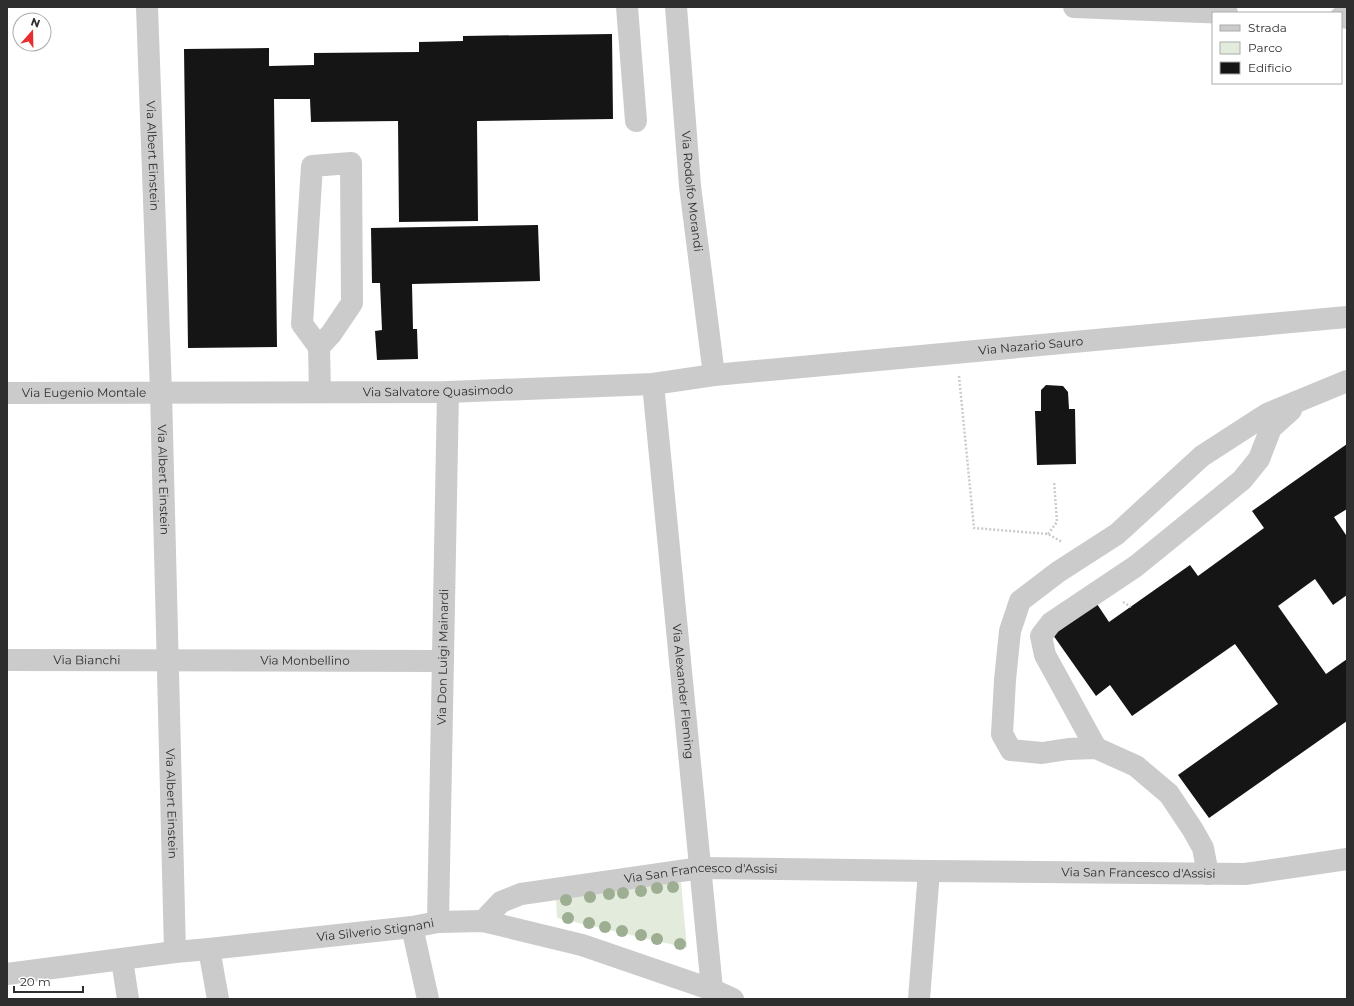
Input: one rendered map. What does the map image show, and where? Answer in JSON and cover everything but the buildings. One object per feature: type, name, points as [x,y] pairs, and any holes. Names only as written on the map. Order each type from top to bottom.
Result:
[{"type":"street","name":"Via Albert Einstein","points":[[147,7],[161,392],[175,952]]},
{"type":"street","points":[[627,7],[636,121]]},
{"type":"street","name":"Via Rodolfo Morandi","points":[[676,7],[690,186],[714,375]]},
{"type":"street","points":[[1074,7],[1212,12]]},
{"type":"street","points":[[319,348],[331,334],[352,303],[351,162],[312,166],[302,324],[319,348],[320,392]]},
{"type":"street","name":"Via Nazario Sauro","points":[[714,375],[1347,317]]},
{"type":"street","name":"Via Salvatore Quasimodo","points":[[161,392],[448,392],[653,384],[714,375]]},
{"type":"street","points":[[1208,874],[1203,848],[1169,794],[1136,766],[1096,748],[1068,749],[1042,753],[1011,750],[1002,734],[1005,680],[1010,632],[1020,601],[1058,572],[1117,534],[1202,456],[1267,414],[1347,381]]},
{"type":"street","name":"Via Alexander Fleming","points":[[653,384],[713,995]]},
{"type":"street","name":"Via Eugenio Montale","points":[[7,393],[161,392]]},
{"type":"street","name":"Via Don Luigi Mainardi","points":[[438,922],[448,392]]},
{"type":"street","points":[[1096,748],[1045,655],[1041,636],[1051,623],[1136,566],[1242,480],[1259,459],[1271,428],[1303,399]]},
{"type":"street","name":"Via Bianchi","points":[[7,660],[168,660]]},
{"type":"street","name":"Via Monbellino","points":[[168,660],[443,661]]},
{"type":"street","name":"Via San Francesco d'Assisi","points":[[483,921],[501,902],[521,894],[701,868],[1245,874],[1347,859]]},
{"type":"street","points":[[919,999],[929,871]]},
{"type":"street","name":"Via Silverio Stignani","points":[[7,974],[175,952],[412,927],[438,922],[483,921],[582,945],[713,995],[733,999]]},
{"type":"street","points":[[412,927],[428,999]]},
{"type":"street","points":[[209,949],[218,999]]},
{"type":"street","points":[[122,960],[128,999]]},
{"type":"path","points":[[957,353],[974,528],[1048,534],[1070,547],[1079,558]]},
{"type":"path","points":[[1048,534],[1057,522],[1054,481]]},
{"type":"green space","points":[[681,882],[687,948],[557,918],[556,898]]}]
